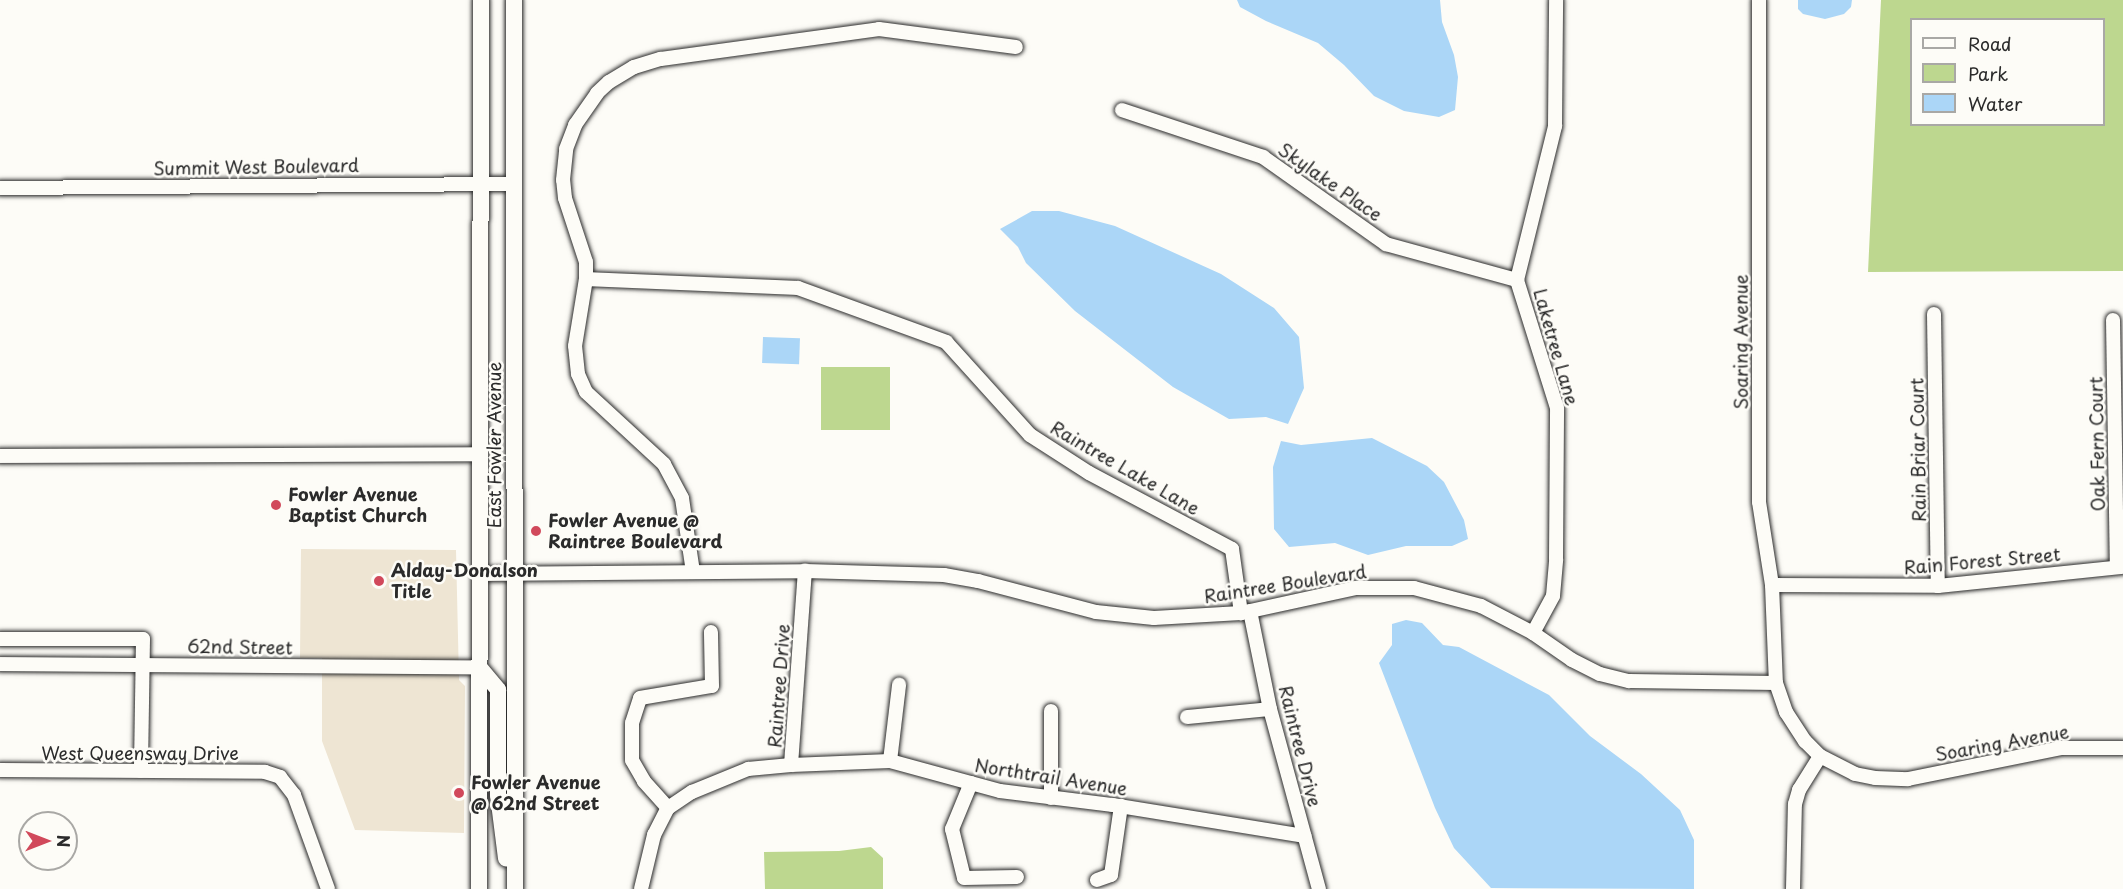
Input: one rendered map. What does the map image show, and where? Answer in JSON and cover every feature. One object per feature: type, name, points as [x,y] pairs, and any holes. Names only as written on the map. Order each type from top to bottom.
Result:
[{"type":"main road","name":"East Fowler Avenue","points":[[479,889],[481,0]]},
{"type":"main road","name":"East Fowler Avenue","points":[[514,0],[515,889]]},
{"type":"main road","points":[[479,667],[498,690],[498,795],[509,889]]},
{"type":"street","name":"Laketree Lane","points":[[1533,633],[1553,596],[1556,559],[1557,408],[1517,280],[1555,126],[1556,0]]},
{"type":"street","name":"Soaring Avenue","points":[[1759,0],[1759,502],[1772,585],[1776,683]]},
{"type":"street","points":[[693,572],[682,498],[664,464],[586,392],[578,374],[575,346],[586,279],[584,251],[564,189],[566,149],[575,125],[597,93],[627,70],[662,59],[871,30],[1016,47]]},
{"type":"street","name":"Skylake Place","points":[[1122,110],[1263,157],[1386,244],[1517,280]]},
{"type":"street","name":"Summit West Boulevard","points":[[0,188],[513,184]]},
{"type":"street","name":"Raintree Lake Lane","points":[[586,279],[798,288],[946,342],[1030,435],[1089,472],[1232,549],[1245,612]]},
{"type":"street","name":"Rain Briar Court","points":[[1934,314],[1938,586]]},
{"type":"street","name":"Oak Fern Court","points":[[2113,320],[2120,567]]},
{"type":"street","points":[[0,456],[480,454]]},
{"type":"street","name":"Rain Forest Street","points":[[1772,585],[1938,586],[2120,567]]},
{"type":"street","name":"Raintree Boulevard","points":[[479,574],[805,571],[944,575],[978,581],[1096,612],[1154,618],[1245,612],[1356,588],[1414,588],[1481,606],[1533,633],[1572,660],[1600,674],[1629,681],[1776,683]]},
{"type":"street","name":"Raintree Drive","points":[[641,889],[654,835],[668,808],[692,792],[748,769],[791,765],[805,571]]},
{"type":"street","name":"Raintree Drive","points":[[1245,612],[1319,889]]},
{"type":"street","points":[[668,808],[644,781],[632,760],[632,723],[640,698],[712,686],[711,632]]},
{"type":"street","points":[[0,639],[143,639],[141,771]]},
{"type":"street","name":"62nd Street","points":[[0,664],[143,663],[479,667]]},
{"type":"street","points":[[1776,683],[1780,698],[1793,724],[1820,756],[1799,790],[1795,804],[1793,889]]},
{"type":"street","points":[[890,761],[895,738],[899,685]]},
{"type":"street","points":[[1187,717],[1270,709]]},
{"type":"street","points":[[1051,711],[1051,798]]},
{"type":"street","name":"Soaring Avenue","points":[[1820,756],[1855,774],[1891,780],[2062,748],[2123,748]]},
{"type":"street","name":"Northtrail Avenue","points":[[791,765],[890,761],[1000,791],[1120,806],[1305,836]]},
{"type":"street","name":"West Queensway Drive","points":[[0,771],[265,772],[280,777],[294,795],[328,889]]},
{"type":"street","points":[[971,783],[952,829],[964,878],[1017,877]]},
{"type":"street","points":[[1097,880],[1111,875],[1120,806]]},
{"type":"shaded area","points":[[301,549],[456,550],[459,680],[465,686],[464,833],[355,830],[322,741],[322,658],[300,658]]},
{"type":"green space","points":[[1881,0],[2123,0],[2123,271],[1868,272]]},
{"type":"green space","points":[[821,367],[890,367],[890,430],[821,430]]},
{"type":"green space","points":[[871,847],[883,858],[883,889],[765,889],[764,852],[839,851]]},
{"type":"water","points":[[1237,0],[1440,0],[1442,22],[1454,55],[1458,77],[1455,110],[1439,117],[1404,111],[1374,96],[1344,65],[1318,43],[1266,21],[1240,7]]},
{"type":"water","points":[[1798,0],[1852,0],[1851,7],[1844,14],[1825,19],[1803,14],[1798,9]]},
{"type":"water","points":[[1032,211],[1059,211],[1115,226],[1221,274],[1274,308],[1299,337],[1304,388],[1288,424],[1266,417],[1229,419],[1173,387],[1075,311],[1026,263],[1018,247],[1000,229]]},
{"type":"water","points":[[763,337],[800,338],[799,364],[762,363]]},
{"type":"water","points":[[1372,438],[1427,466],[1444,482],[1464,520],[1468,539],[1452,546],[1406,546],[1368,555],[1335,543],[1289,547],[1274,529],[1273,467],[1281,441],[1301,445]]},
{"type":"water","points":[[1406,620],[1422,623],[1443,645],[1459,647],[1549,695],[1590,736],[1641,774],[1680,810],[1694,840],[1694,889],[1491,888],[1454,848],[1435,808],[1379,663],[1392,645],[1392,624]]},
{"type":"place","name":"Fowler Avenue Baptist Church","points":[[276,505]]},
{"type":"place","name":"Fowler Avenue @ Raintree Boulevard","points":[[536,531]]},
{"type":"place","name":"Alday-Donalson Title","points":[[379,581]]},
{"type":"place","name":"Fowler Avenue @ 62nd Street","points":[[459,793]]}]
